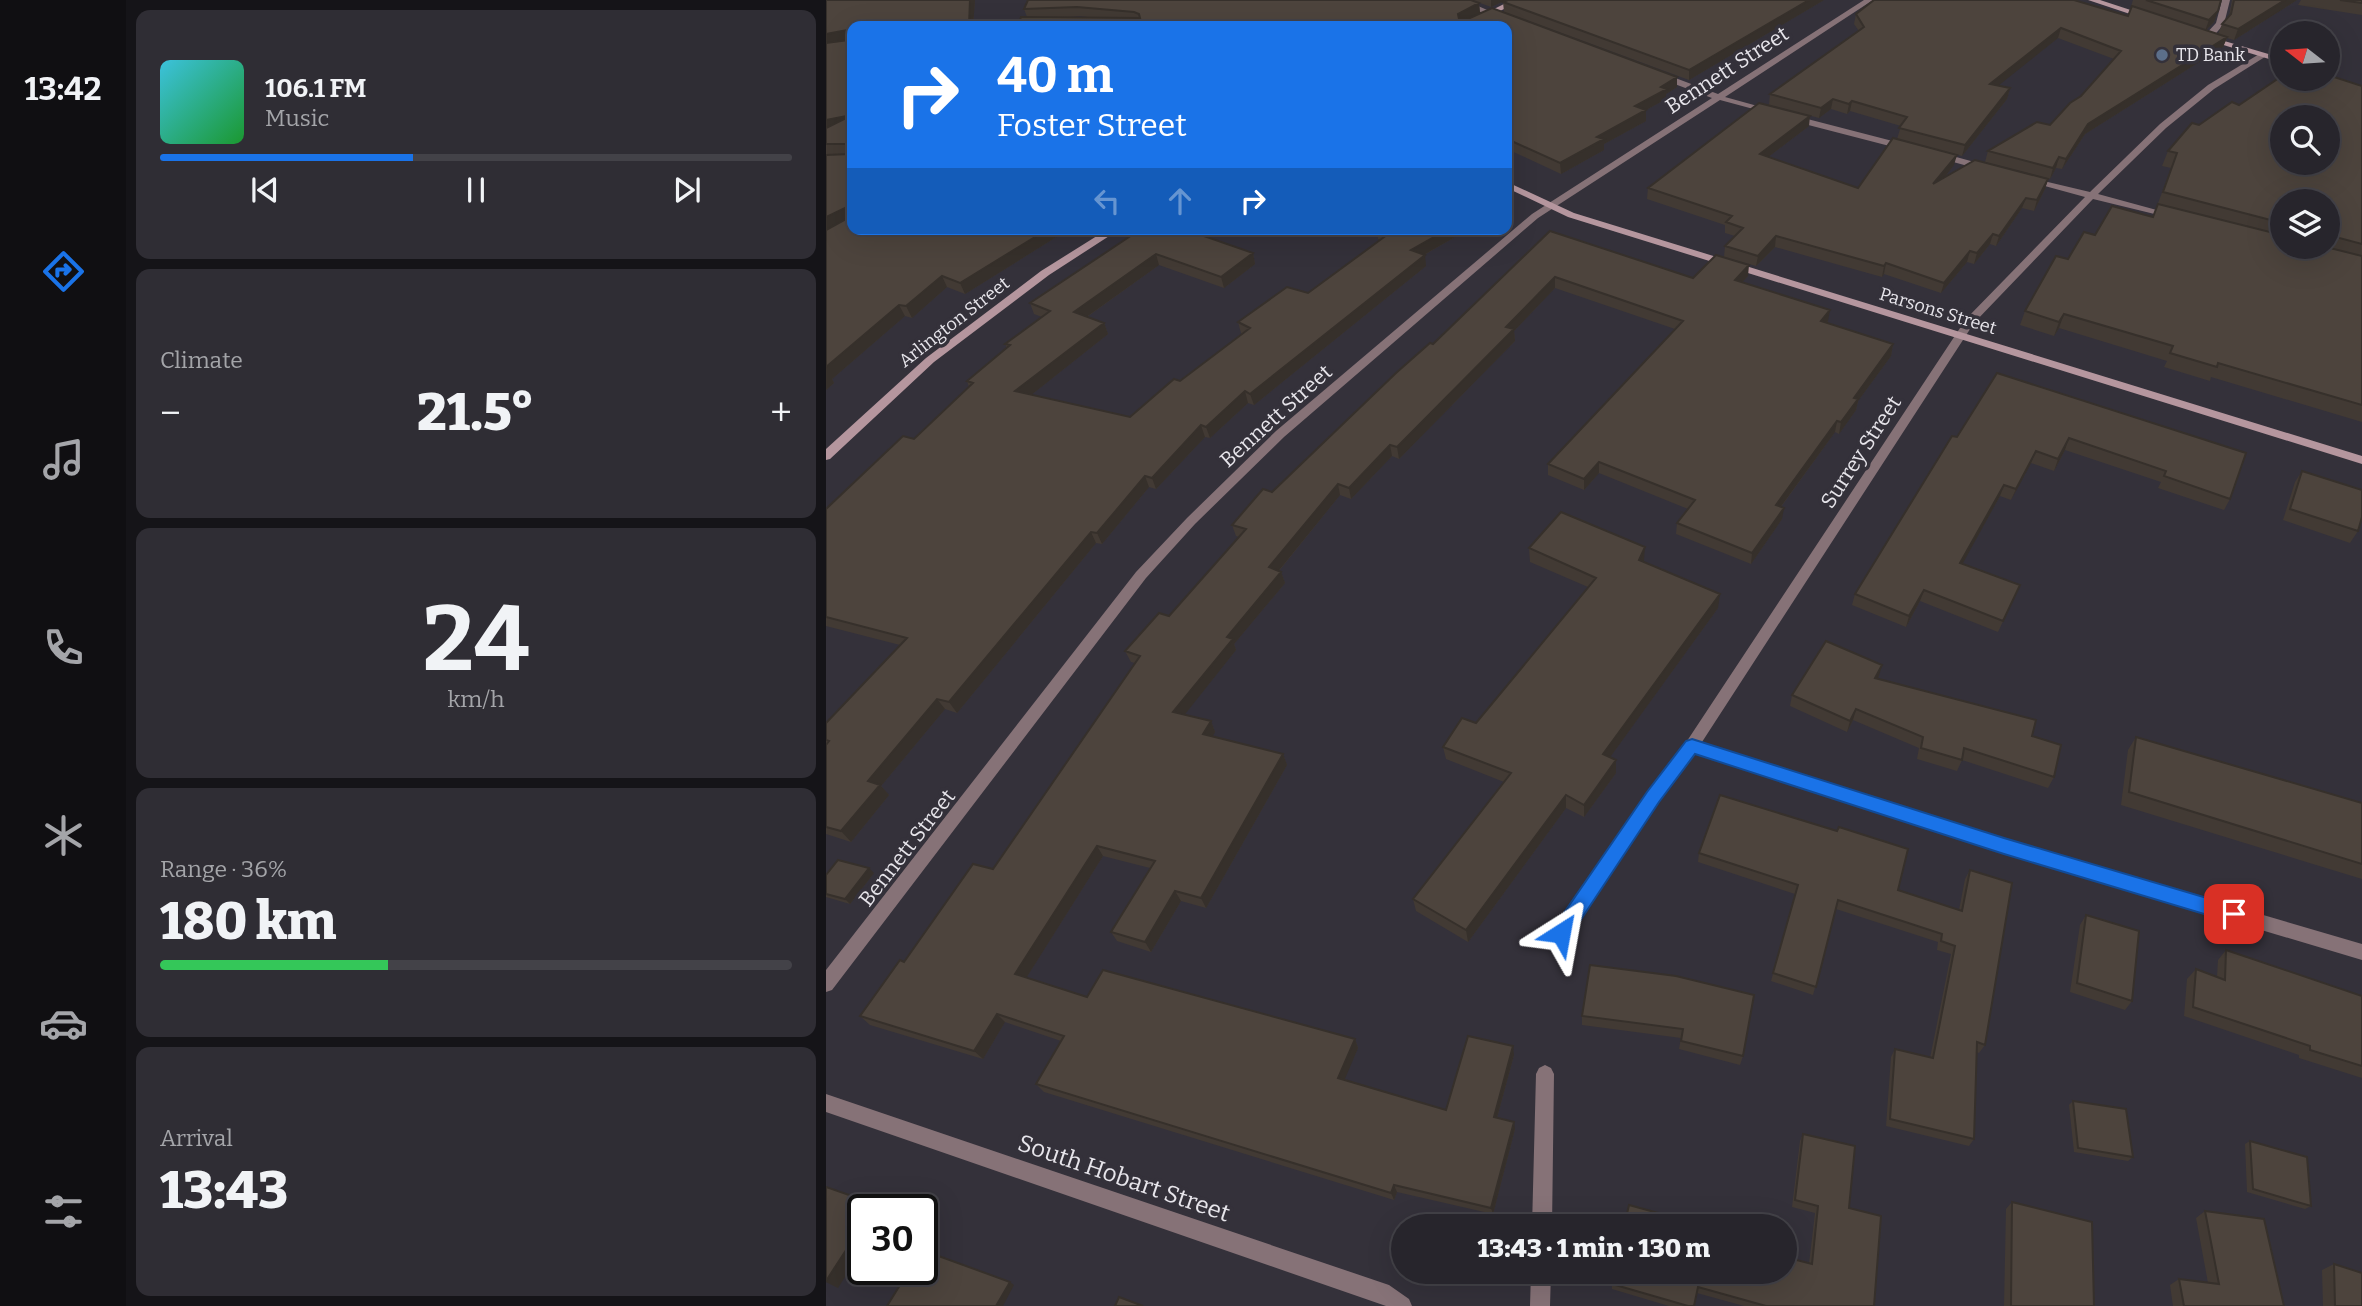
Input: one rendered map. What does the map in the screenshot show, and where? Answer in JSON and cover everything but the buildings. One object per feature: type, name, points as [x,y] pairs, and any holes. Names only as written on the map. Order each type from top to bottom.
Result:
[{"type":"street","points":[[1457,0],[1509,20]]},
{"type":"street","points":[[1474,21],[1518,0]]},
{"type":"street","name":"Bennett Street","points":[[826,984],[1141,575],[1191,521],[1280,434],[1528,222],[1869,0]]},
{"type":"street","points":[[2092,0],[2163,22]]},
{"type":"street","points":[[2208,37],[2220,24],[2226,0]]},
{"type":"street","points":[[2197,33],[2270,57]]},
{"type":"street","name":"Surrey Street","points":[[1561,933],[1653,797],[1692,746],[1970,321],[2091,196],[2173,118],[2211,87],[2264,55]]},
{"type":"street","points":[[1653,73],[1718,97],[1911,149]]},
{"type":"street","points":[[1924,152],[1990,169]]},
{"type":"street","points":[[2018,176],[2189,221]]},
{"type":"street","name":"Parsons Street","points":[[1512,187],[1571,215],[2362,460]]},
{"type":"street","name":"Arlington Street","points":[[826,456],[930,360],[1045,273],[1105,235]]},
{"type":"street","points":[[1692,746],[2004,846],[2362,952]]},
{"type":"street","points":[[1542,1214],[1545,1074]]},
{"type":"street","name":"South Hobart Street","points":[[826,1103],[1389,1294],[1402,1306]]},
{"type":"street","points":[[1540,1306],[1541,1284]]},
{"type":"place","name":"TD Bank","points":[[2162,55]]},
{"type":"route","points":[[1561,933],[1653,797],[1692,746],[2004,846],[2234,914]]}]
